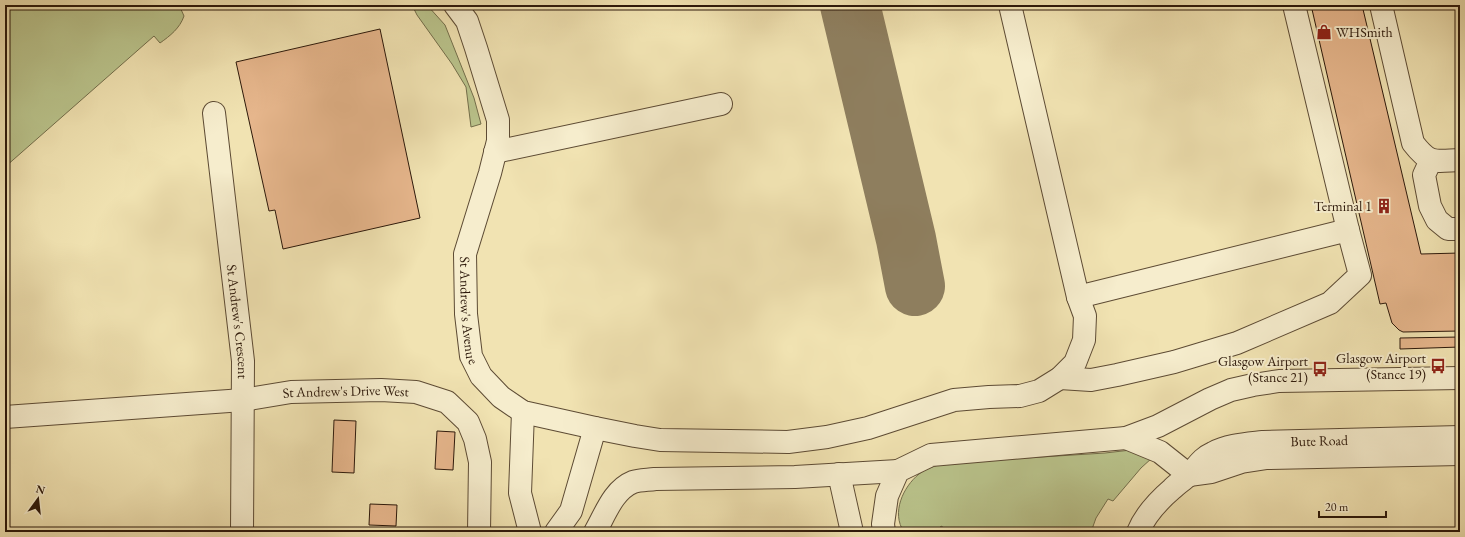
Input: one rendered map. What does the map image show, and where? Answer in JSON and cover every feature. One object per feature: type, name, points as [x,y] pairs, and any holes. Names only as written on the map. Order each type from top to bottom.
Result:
[{"type":"street","name":"St Andrew's Avenue","points":[[455,5],[466,21],[476,48],[498,120],[498,141],[490,173],[465,254],[466,314],[471,356],[481,376],[501,397],[523,412]]},
{"type":"street","points":[[530,532],[520,493],[523,412],[595,428],[660,440],[788,442],[827,437],[868,428],[954,400],[1020,396],[1040,391],[1060,378],[1075,363],[1084,340],[1085,316],[1078,297],[1010,5]]},
{"type":"street","points":[[1060,378],[1091,380],[1174,362],[1237,343],[1330,303],[1360,275],[1294,5]]},
{"type":"street","points":[[1381,5],[1413,143],[1422,154],[1431,160],[1460,160]]},
{"type":"street","points":[[495,152],[721,104]]},
{"type":"street","name":"St Andrew's Crescent","points":[[214,113],[243,361],[242,532]]},
{"type":"street","points":[[1431,160],[1424,175],[1430,206],[1437,220],[1448,229],[1460,229]]},
{"type":"street","points":[[1078,297],[1348,230]]},
{"type":"street","points":[[595,532],[615,497],[633,482],[654,479],[795,477],[898,471],[931,455],[1126,438],[1158,426],[1210,399],[1231,390],[1253,385],[1278,381],[1460,378]]},
{"type":"street","name":"St Andrew's Drive West","points":[[5,418],[243,400],[291,392],[381,390],[416,392],[447,402],[468,422],[475,439],[480,462],[479,532]]},
{"type":"street","points":[[556,532],[571,511],[595,428]]},
{"type":"street","points":[[1126,438],[1160,452],[1189,475]]},
{"type":"street","name":"Bute Road","points":[[1138,532],[1155,505],[1172,488],[1189,475],[1200,460],[1214,452],[1237,445],[1263,442],[1460,438]]},
{"type":"street","name":"Bute Road","points":[[1189,475],[1211,472],[1241,462],[1267,458],[1460,454]]},
{"type":"street","points":[[884,532],[882,524],[887,496],[898,471]]},
{"type":"street","points":[[839,474],[852,532]]},
{"type":"green space","points":[[5,5],[179,5],[184,16],[180,24],[171,35],[160,43],[154,36],[5,167]]},
{"type":"green space","points":[[412,5],[427,5],[445,25],[474,98],[481,124],[471,127],[466,87],[452,64],[417,15]]},
{"type":"green space","points":[[1131,450],[1152,458],[1141,468],[1113,501],[1108,499],[1096,518],[1091,532],[951,532],[941,526],[938,532],[904,532],[900,525],[899,509],[908,486],[919,474],[934,466],[945,463]]},
{"type":"building","name":"Terminal 1","points":[[1311,5],[1362,5],[1421,254],[1460,253],[1460,331],[1403,332],[1392,323],[1386,303],[1380,304]]},
{"type":"building","points":[[380,29],[420,218],[283,249],[275,210],[269,211],[236,62]]},
{"type":"building","points":[[1460,337],[1460,347],[1400,349],[1400,338]]},
{"type":"building","points":[[334,420],[356,421],[354,473],[332,472]]},
{"type":"building","points":[[437,431],[455,432],[453,470],[435,469]]},
{"type":"building","points":[[370,504],[397,505],[396,526],[369,525]]},
{"type":"taxiway","points":[[850,5],[906,239],[915,286]]},
{"type":"place","name":"WHSmith","points":[[1324,32]]},
{"type":"place","name":"Terminal 1","points":[[1384,206]]},
{"type":"place","name":"Glasgow Airport (Stance 19)","points":[[1438,366]]},
{"type":"place","name":"Glasgow Airport (Stance 21)","points":[[1320,369]]}]
